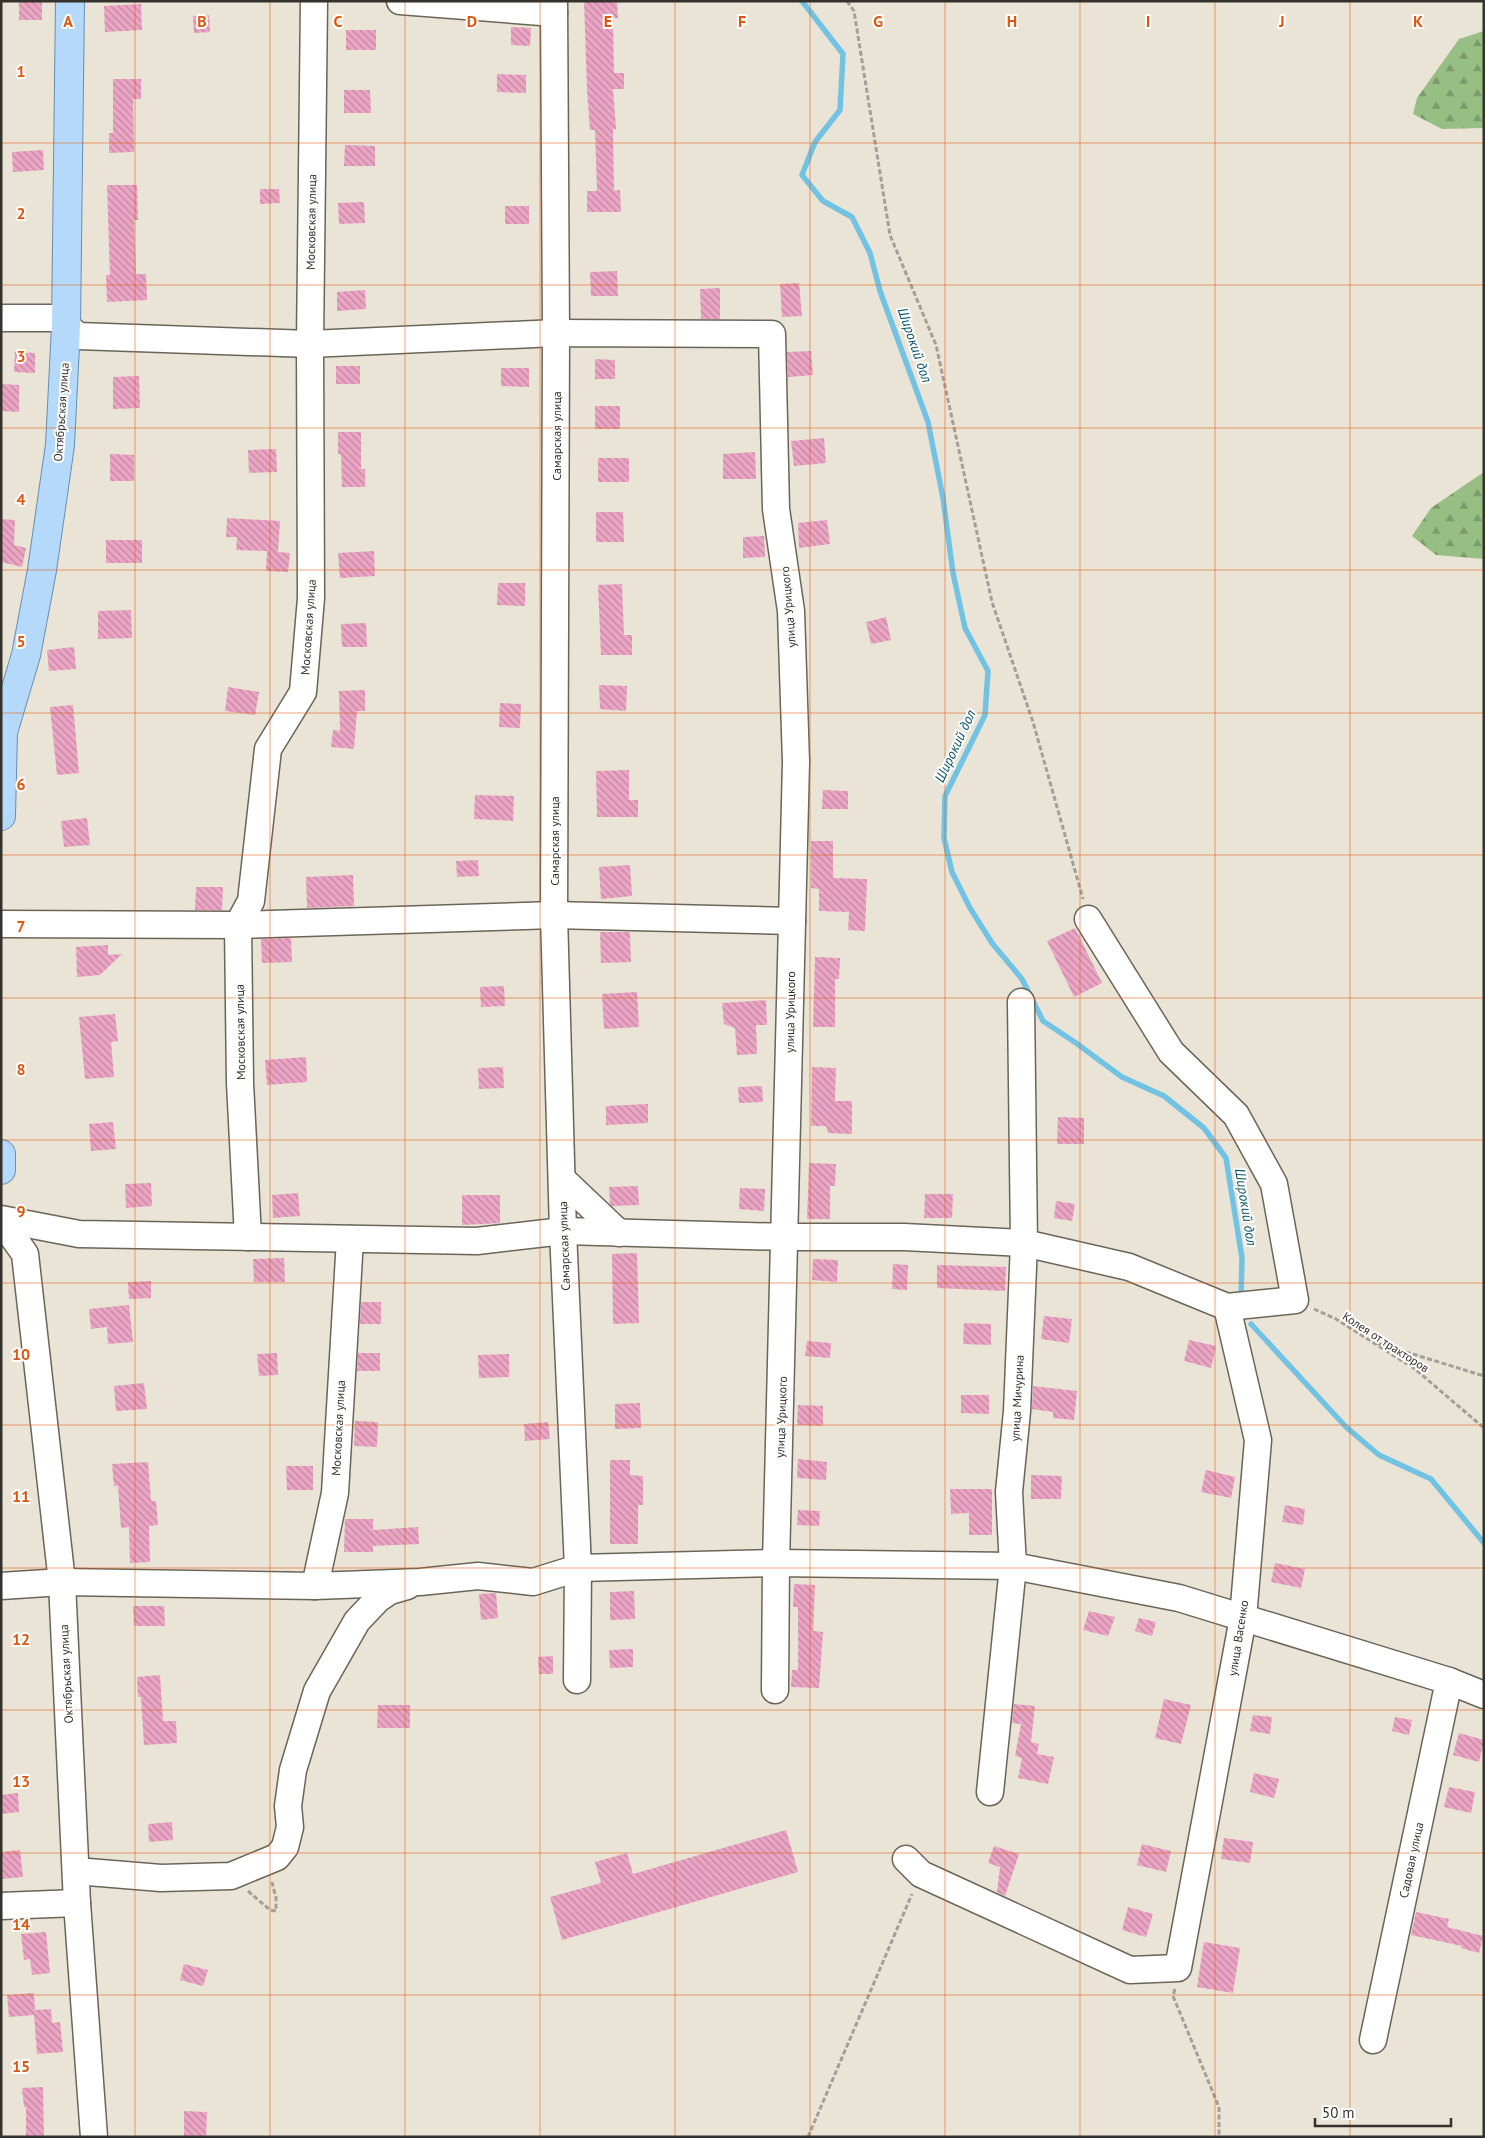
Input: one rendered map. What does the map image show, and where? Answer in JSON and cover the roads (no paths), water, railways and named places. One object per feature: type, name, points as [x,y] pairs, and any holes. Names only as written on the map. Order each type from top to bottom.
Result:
[{"type":"main road","name":"Октябрьская улица","points":[[1,816],[2,732],[26,655],[42,570],[60,445],[66,326],[70,1]]},
{"type":"main road","points":[[1,1154],[1,1170]]},
{"type":"street","name":"Московская улица","points":[[248,1237],[240,1083],[238,925],[251,902],[268,749],[303,692],[311,598],[310,344],[314,1]]},
{"type":"street","points":[[400,1],[554,7]]},
{"type":"street","name":"Самарская улица","points":[[554,7],[556,333],[554,915],[563,1231],[578,1568],[577,1680]]},
{"type":"street","points":[[1,318],[58,318],[78,336],[310,344],[556,333]]},
{"type":"street","name":"улица Урицкого","points":[[556,333],[772,334],[776,509],[791,611],[796,762],[786,1237],[776,1563],[775,1690]]},
{"type":"street","points":[[1,924],[238,925],[554,915],[792,922]]},
{"type":"street","points":[[1,1220],[79,1234],[477,1241],[563,1231],[786,1237],[904,1237],[1024,1243],[1129,1267],[1227,1307],[1295,1300],[1274,1184],[1236,1115],[1171,1052],[1088,919]]},
{"type":"street","name":"улица Мичурина","points":[[990,1792],[1013,1566],[1009,1492],[1017,1411],[1024,1243],[1021,1002]]},
{"type":"street","points":[[562,1179],[619,1233]]},
{"type":"street","name":"Октябрьская улица","points":[[1,1220],[26,1254],[62,1582],[77,1903],[94,2137]]},
{"type":"street","name":"Московская улица","points":[[315,1586],[335,1493],[350,1239]]},
{"type":"street","name":"улица Васенко","points":[[913,1866],[1130,1970],[1178,1968],[1242,1618],[1258,1440],[1227,1307]]},
{"type":"street","points":[[1,1586],[62,1582],[315,1586],[420,1582],[478,1576],[534,1582],[578,1568],[776,1563],[1013,1566],[1179,1598],[1449,1681],[1484,1695]]},
{"type":"street","points":[[76,1871],[161,1878],[231,1876],[277,1857],[284,1847],[290,1827],[288,1806],[293,1770],[317,1691],[358,1621],[378,1599],[390,1591],[420,1582]]},
{"type":"street","name":"Садовая улица","points":[[1373,2040],[1449,1681]]},
{"type":"street","points":[[1,1906],[77,1903]]},
{"type":"waterway","name":"Широкий дол","points":[[802,1],[843,54],[840,110],[815,142],[802,175],[823,201],[852,217],[870,253],[880,291],[928,422],[943,498],[953,573],[965,628],[988,671],[985,715],[945,796],[944,838],[952,872],[970,908],[992,943],[1022,979],[1043,1021],[1122,1077],[1164,1096],[1204,1128],[1226,1158],[1242,1258],[1241,1299]]},
{"type":"waterway","name":"Широкий дол","points":[[1251,1324],[1346,1427],[1379,1455],[1431,1479],[1484,1543]]}]
